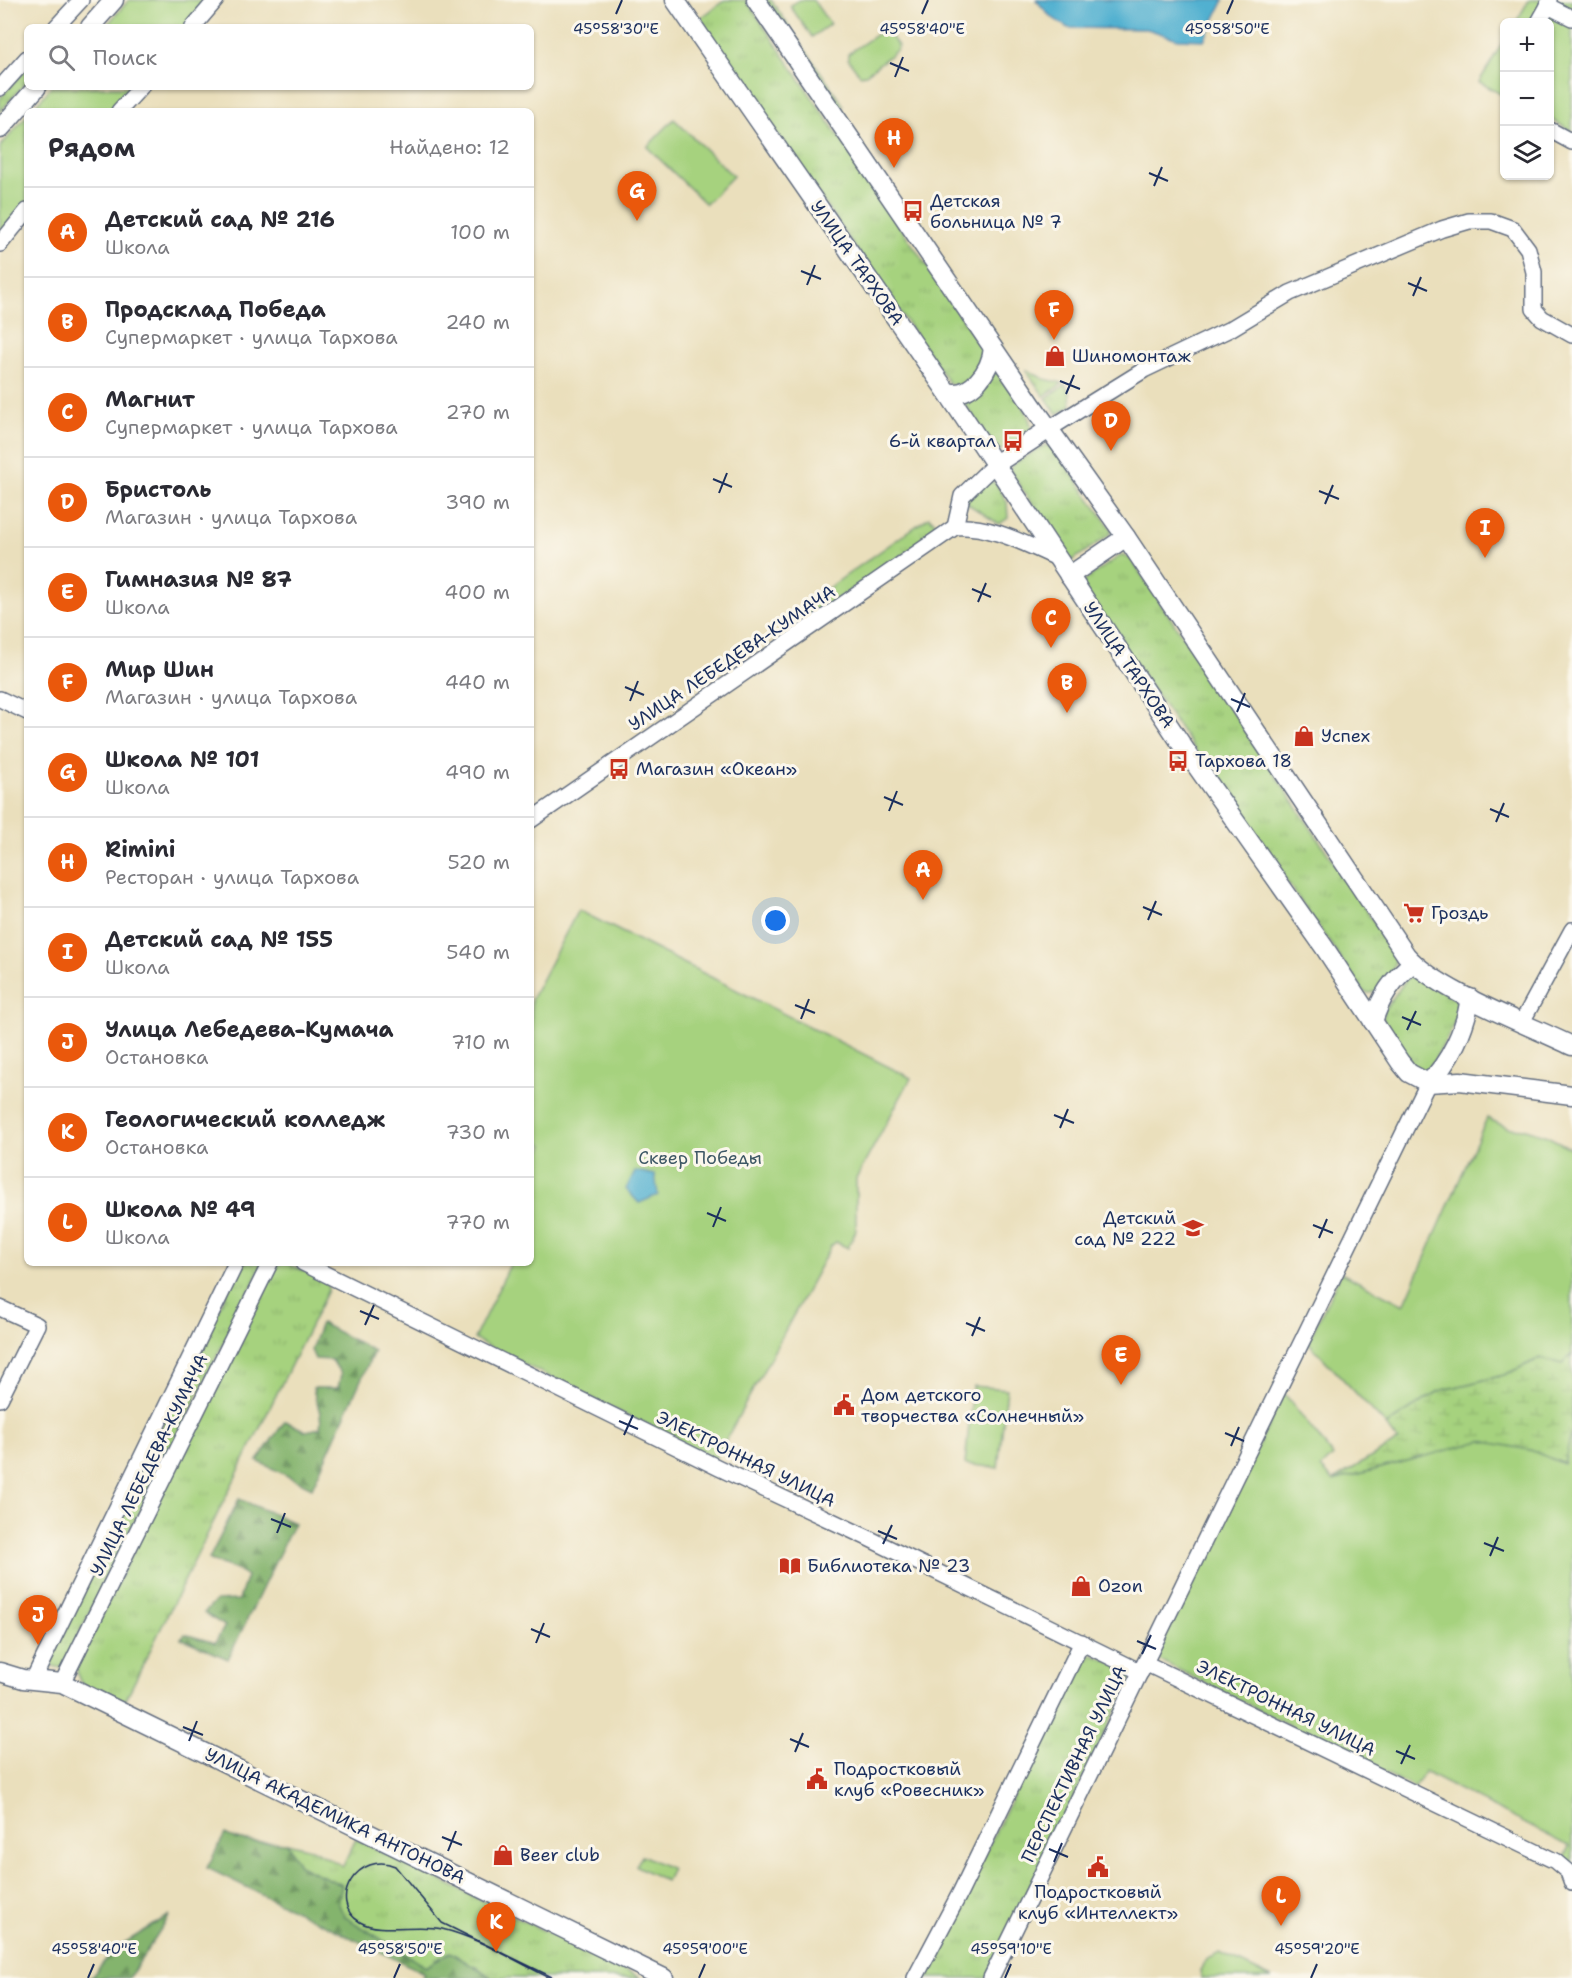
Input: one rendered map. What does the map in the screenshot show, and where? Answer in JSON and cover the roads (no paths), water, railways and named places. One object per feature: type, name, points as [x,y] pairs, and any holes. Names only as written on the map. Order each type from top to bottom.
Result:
[{"type":"main road","points":[[93,24],[114,0]]},
{"type":"main road","name":"УЛИЦА ТАРХОВА","points":[[675,0],[946,392],[1055,556],[1409,1073],[1428,1083]]},
{"type":"main road","points":[[756,0],[993,348],[1126,537],[1250,725],[1413,963],[1470,998],[1572,1046]]},
{"type":"main road","points":[[0,129],[34,90]]},
{"type":"main road","points":[[946,392],[958,394],[970,388],[989,365],[993,348]]},
{"type":"main road","points":[[994,465],[1049,429]]},
{"type":"main road","points":[[1069,576],[1126,537]]},
{"type":"main road","points":[[1374,1022],[1381,999],[1402,971],[1413,963]]},
{"type":"main road","points":[[1428,1083],[1440,1072],[1467,1016],[1470,998]]},
{"type":"main road","points":[[1428,1083],[1460,1081],[1570,1093]]},
{"type":"main road","name":"УЛИЦА АКАДЕМИКА АНТОНОВА","points":[[0,1671],[33,1680],[62,1683],[664,1978]]},
{"type":"street","points":[[59,24],[81,0]]},
{"type":"street","points":[[196,24],[216,0]]},
{"type":"street","points":[[1541,18],[1549,3],[1572,18]]},
{"type":"street","points":[[0,88],[24,61]]},
{"type":"street","points":[[122,108],[138,90]]},
{"type":"street","points":[[1554,132],[1572,142]]},
{"type":"street","points":[[0,244],[24,215]]},
{"type":"street","points":[[1049,429],[1144,370],[1230,329],[1290,293],[1433,233],[1469,221],[1491,221],[1513,229],[1528,249],[1534,272],[1534,309],[1542,318],[1572,335]]},
{"type":"street","points":[[994,465],[962,496],[955,527],[969,526],[999,533],[1055,556]]},
{"type":"street","name":"УЛИЦА ЛЕБЕДЕВА-КУМАЧА","points":[[534,818],[955,527]]},
{"type":"street","points":[[0,699],[24,711]]},
{"type":"street","points":[[1522,1022],[1572,930]]},
{"type":"street","name":"ПЕРСПЕКТИВНАЯ УЛИЦА","points":[[991,1978],[1428,1083]]},
{"type":"street","name":"УЛИЦА ЛЕБЕДЕВА-КУМАЧА","points":[[33,1680],[235,1266]]},
{"type":"street","name":"УЛИЦА ЛЕБЕДЕВА-КУМАЧА","points":[[62,1683],[269,1266]]},
{"type":"street","name":"ЭЛЕКТРОННАЯ УЛИЦА","points":[[309,1266],[718,1468],[1082,1642],[1144,1667],[1555,1861],[1570,1878]]},
{"type":"street","points":[[0,1308],[37,1325],[0,1399]]},
{"type":"street","points":[[915,1978],[960,1893],[1082,1642]]},
{"type":"water","points":[[1036,0],[1224,0],[1204,40],[1178,39],[1147,29],[1068,28],[1050,16]]},
{"type":"water","points":[[635,1171],[655,1175],[658,1195],[639,1203],[626,1189]]},
{"type":"tram line","points":[[550,1978],[483,1944],[442,1929],[432,1927],[388,1928],[360,1922],[350,1913],[346,1902],[346,1891],[351,1880],[359,1871],[370,1865],[382,1863],[395,1866],[442,1923],[554,1978]]},
{"type":"place","name":"Rimini","points":[[894,168]]},
{"type":"place","name":"Детская больница № 7","points":[[913,211]]},
{"type":"place","name":"Школа № 101","points":[[637,221]]},
{"type":"place","name":"Мир Шин","points":[[1054,340]]},
{"type":"place","name":"Шиномонтаж","points":[[1055,356]]},
{"type":"place","name":"6-й квартал","points":[[1013,441]]},
{"type":"place","name":"Бристоль","points":[[1111,451]]},
{"type":"place","name":"Детский сад № 155","points":[[1485,558]]},
{"type":"place","name":"Магнит","points":[[1051,648]]},
{"type":"place","name":"Продсклад Победа","points":[[1067,713]]},
{"type":"place","name":"Успех","points":[[1304,736]]},
{"type":"place","name":"Тархова 18","points":[[1178,761]]},
{"type":"place","name":"Магазин «Океан»","points":[[619,769]]},
{"type":"place","name":"Детский сад № 216","points":[[923,900]]},
{"type":"place","name":"Гроздь","points":[[1414,913]]},
{"type":"place","name":"Детский сад № 222","points":[[1193,1228]]},
{"type":"place","name":"Гимназия № 87","points":[[1121,1385]]},
{"type":"place","name":"Дом детского творчества «Солнечный»","points":[[844,1405]]},
{"type":"place","name":"Библиотека № 23","points":[[790,1566]]},
{"type":"place","name":"Ozon","points":[[1081,1586]]},
{"type":"place","name":"Улица Лебедева-Кумача","points":[[38,1645]]},
{"type":"place","name":"Подростковый клуб «Ровесник»","points":[[817,1779]]},
{"type":"place","name":"Beer club","points":[[503,1855]]},
{"type":"place","name":"Подростковый клуб «Интеллект»","points":[[1098,1867]]},
{"type":"place","name":"Школа № 49","points":[[1281,1926]]},
{"type":"place","name":"Геологический колледж","points":[[496,1952]]},
{"type":"park label","name":"Сквер Победы","points":[[700,1158]]}]
